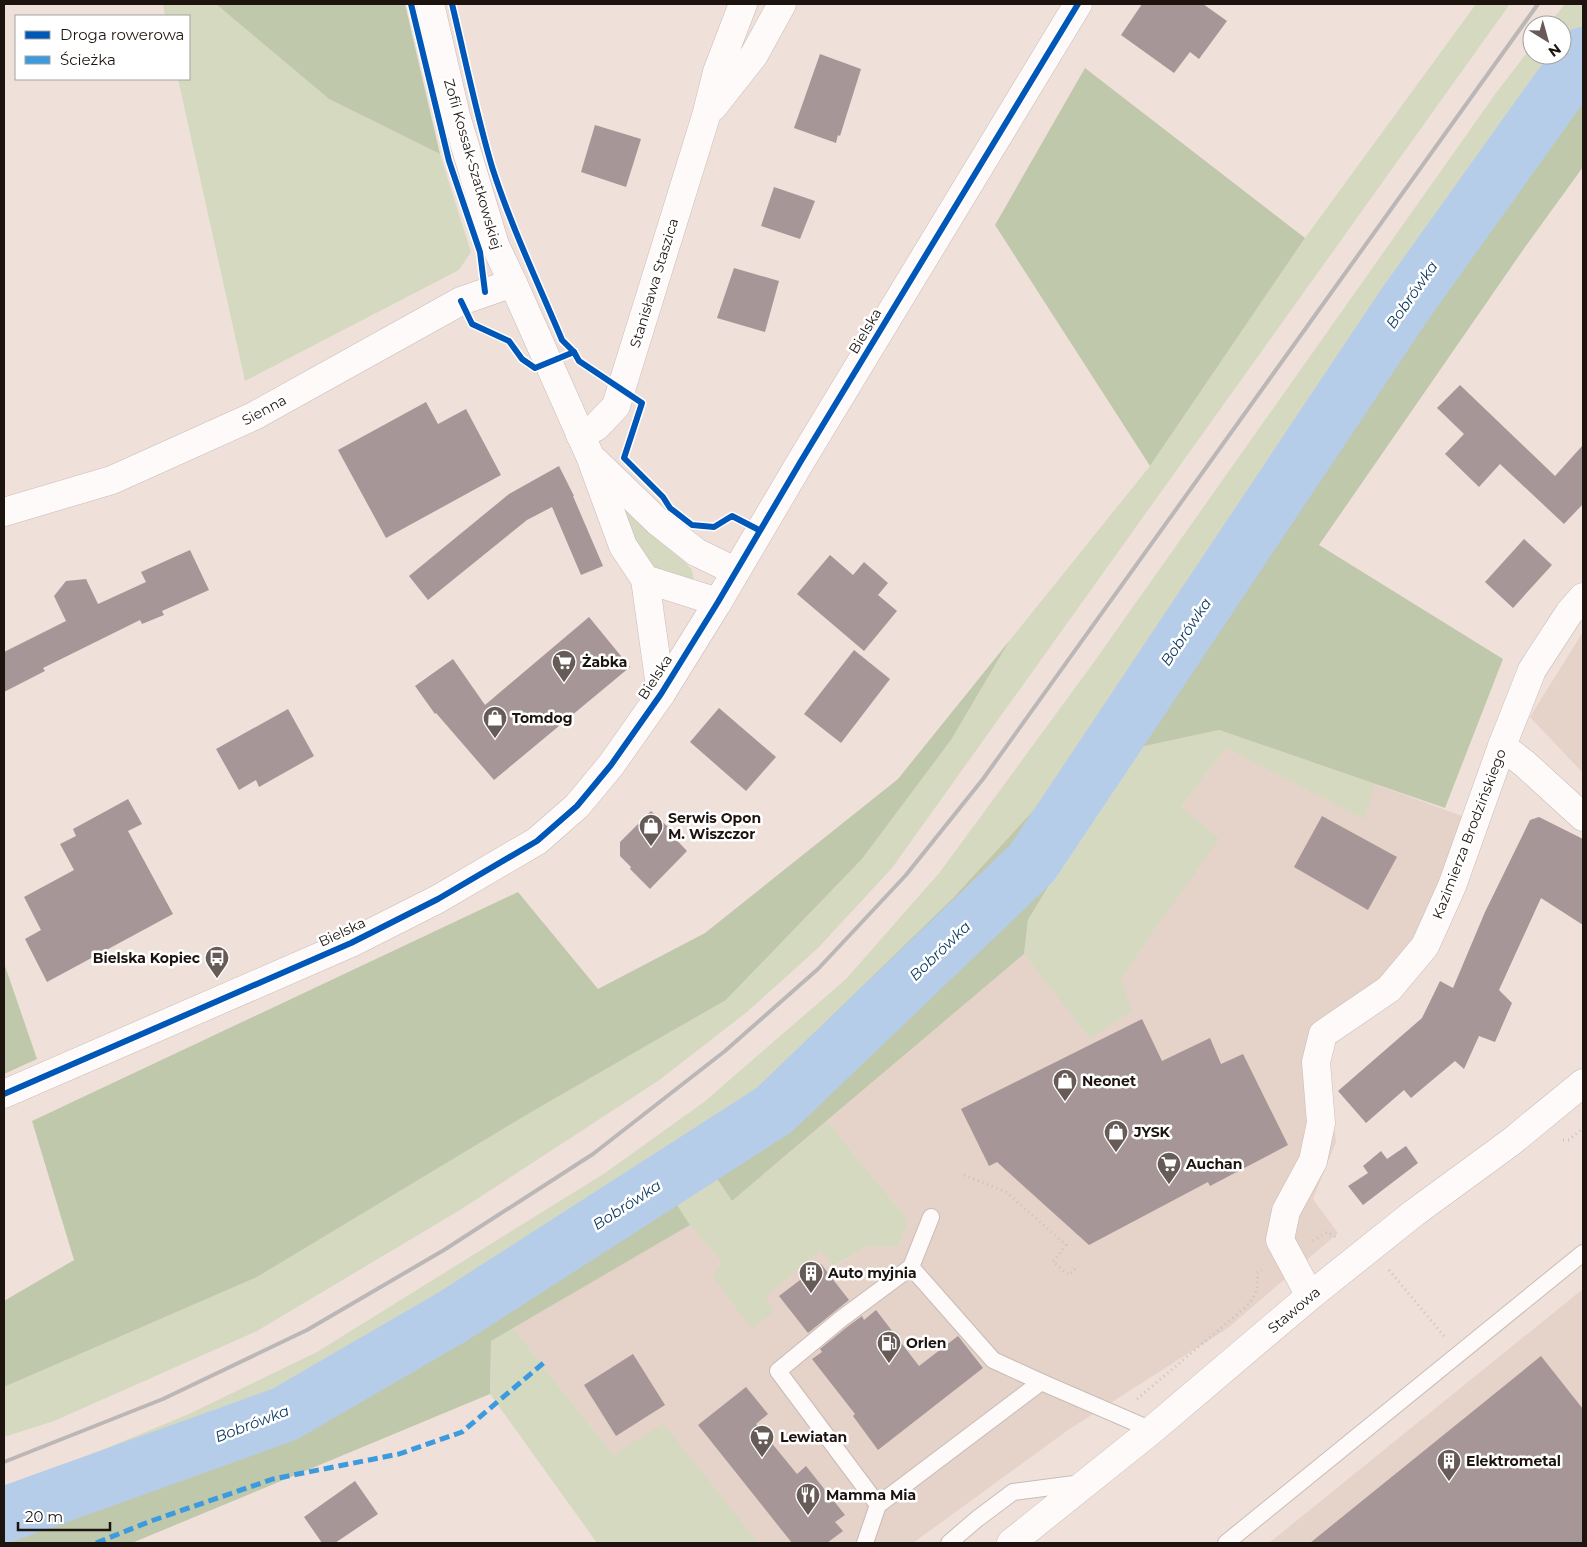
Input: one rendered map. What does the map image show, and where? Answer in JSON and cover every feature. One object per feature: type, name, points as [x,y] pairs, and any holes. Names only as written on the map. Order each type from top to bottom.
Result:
[{"type":"street","name":"Zofii Kossak-Szatkowskiej","points":[[430,4],[456,116],[495,245],[585,446],[623,546],[644,579]]},
{"type":"street","name":"Stanisława Staszica","points":[[585,446],[596,427],[616,406],[706,116],[717,72],[743,4]]},
{"type":"street","name":"Stanisława Staszica","points":[[706,116],[754,55],[782,4]]},
{"type":"street","name":"Bielska","points":[[4,1094],[351,943],[438,899],[537,841],[577,806],[611,765],[660,694],[718,602],[1078,4]]},
{"type":"street","name":"Sienna","points":[[4,512],[112,480],[254,416],[461,301],[513,283]]},
{"type":"street","points":[[585,446],[657,522],[696,552],[735,571]]},
{"type":"street","points":[[660,694],[644,579],[718,602]]},
{"type":"street","name":"Kazimierza Brodzińskiego","points":[[1310,1296],[1280,1240],[1286,1211],[1313,1161],[1321,1123],[1316,1062],[1323,1034],[1389,989],[1425,946],[1452,886],[1502,746],[1532,670],[1569,613],[1583,597]]},
{"type":"street","points":[[1502,746],[1525,764],[1583,817]]},
{"type":"street","name":"Stawowa","points":[[1011,1543],[1152,1430],[1310,1296],[1414,1213],[1511,1142],[1583,1083]]},
{"type":"lane","points":[[878,1505],[778,1371],[841,1319],[911,1267],[931,1217]]},
{"type":"lane","points":[[1226,1543],[1583,1253]]},
{"type":"lane","points":[[911,1267],[993,1360],[1152,1430]]},
{"type":"lane","points":[[865,1543],[878,1505],[1041,1382]]},
{"type":"lane","points":[[949,1543],[1013,1492],[1087,1482]]},
{"type":"path","points":[[1561,1140],[1569,1140],[1583,1128]]},
{"type":"path","points":[[964,1175],[1006,1192],[1066,1245],[1053,1262],[1069,1275],[1077,1267]]},
{"type":"path","points":[[1387,1267],[1458,1354]]},
{"type":"shaded area","points":[[1583,632],[1583,773],[1530,717]]},
{"type":"shaded area","points":[[1226,748],[1363,818],[1375,784],[1489,826],[1426,965],[1334,1045],[1327,1069],[1336,1142],[1313,1199],[1338,1233],[1228,1328],[1068,1430],[913,1543],[759,1543],[663,1425],[613,1455],[513,1328],[690,1225],[723,1262],[764,1297],[821,1250],[835,1266],[866,1247],[898,1246],[909,1221],[827,1121],[1024,954],[1090,1037],[1121,980],[1159,923],[1181,807]]},
{"type":"shaded area","points":[[1583,1289],[1583,1543],[1269,1543]]},
{"type":"green space","points":[[163,4],[216,4],[329,99],[440,154],[471,252],[459,270],[245,381],[178,80],[190,80],[190,15],[165,15]]},
{"type":"green space","points":[[216,4],[405,4],[440,154],[329,99]]},
{"type":"green space","points":[[1476,4],[1510,4],[892,868],[818,948],[747,1012],[658,1081],[460,1210],[257,1331],[54,1421],[4,1437],[4,1387],[257,1277],[533,1111],[726,1000],[862,859],[951,740],[1010,640],[1150,466],[1305,238]]},
{"type":"green space","points":[[1565,4],[1583,4],[1583,29],[1572,44],[1572,15],[1556,15]]},
{"type":"green space","points":[[1583,29],[1583,167],[1523,250],[1319,545],[1503,659],[1445,808],[1219,730],[1131,749],[1028,920],[1024,954],[732,1201],[691,1140],[743,1102],[953,898],[1042,801],[1459,197],[1556,65],[1572,65],[1572,44]]},
{"type":"green space","points":[[1522,59],[1522,65],[1556,65],[1459,197],[1042,801],[953,898],[743,1102],[691,1140],[732,1201],[827,1121],[909,1221],[898,1246],[866,1247],[834,1266],[821,1250],[765,1297],[774,1311],[752,1329],[713,1277],[722,1262],[690,1225],[657,1175],[284,1395],[4,1525],[4,1489],[189,1414],[317,1352],[605,1173],[704,1102],[846,979],[940,872],[1094,662],[1496,93]]},
{"type":"green space","points":[[1085,68],[1305,238],[1150,466],[995,225]]},
{"type":"green space","points":[[620,503],[627,505],[682,559],[692,570],[694,582],[651,569],[637,551]]},
{"type":"green space","points":[[1010,640],[951,740],[862,859],[726,1000],[533,1111],[257,1277],[4,1387],[4,1301],[74,1260],[32,1121],[518,892],[598,989],[705,933],[898,779]]},
{"type":"green space","points":[[1219,730],[1375,784],[1364,819],[1226,748],[1181,807],[1219,839],[1121,980],[1132,1011],[1090,1038],[1024,954],[1028,920],[1131,749]]},
{"type":"green space","points":[[4,963],[37,1059],[4,1074]]},
{"type":"green space","points":[[657,1174],[690,1225],[491,1341],[490,1394],[132,1543],[4,1543],[4,1525],[284,1395]]},
{"type":"green space","points":[[513,1328],[613,1455],[663,1424],[759,1543],[597,1543],[490,1394],[491,1341]]},
{"type":"building","points":[[1142,4],[1203,4],[1227,21],[1199,59],[1190,52],[1174,73],[1121,35]]},
{"type":"building","points":[[820,54],[861,69],[840,136],[838,135],[836,143],[794,128]]},
{"type":"building","points":[[595,125],[641,139],[626,187],[581,172]]},
{"type":"building","points":[[774,187],[815,201],[800,239],[761,226]]},
{"type":"building","points":[[734,268],[779,281],[765,332],[717,318]]},
{"type":"building","points":[[1460,385],[1555,476],[1583,445],[1583,504],[1564,524],[1500,464],[1479,487],[1445,454],[1464,434],[1437,408]]},
{"type":"building","points":[[426,402],[438,424],[466,409],[501,475],[386,538],[338,450]]},
{"type":"building","points":[[559,466],[574,496],[603,566],[581,575],[552,507],[527,520],[428,600],[409,576],[509,494]]},
{"type":"building","points":[[1524,539],[1552,565],[1513,608],[1485,582]]},
{"type":"building","points":[[190,550],[209,590],[162,611],[164,615],[142,624],[140,620],[43,668],[45,671],[4,692],[4,652],[66,621],[54,596],[66,581],[86,579],[98,604],[146,582],[141,572]]},
{"type":"building","points":[[830,555],[853,575],[864,562],[888,583],[878,595],[897,611],[864,651],[797,594]]},
{"type":"building","points":[[589,617],[630,667],[494,780],[435,714],[415,686],[453,659],[485,705]]},
{"type":"building","points":[[854,650],[890,679],[841,743],[804,714]]},
{"type":"building","points":[[719,708],[776,757],[746,791],[690,742]]},
{"type":"building","points":[[288,709],[314,756],[259,787],[256,780],[239,790],[216,749]]},
{"type":"building","points":[[128,799],[142,824],[128,831],[173,914],[47,982],[25,939],[41,930],[24,897],[74,870],[60,844],[76,836],[73,829]]},
{"type":"building","name":"Serwis Opon M. Wiszczor","points":[[651,811],[671,830],[669,832],[687,851],[650,889],[620,856],[620,842]]},
{"type":"building","points":[[1322,816],[1397,857],[1368,910],[1294,867]]},
{"type":"building","points":[[1539,817],[1583,839],[1583,925],[1541,898],[1499,990],[1512,1003],[1495,1042],[1479,1036],[1464,1069],[1455,1061],[1411,1098],[1404,1090],[1366,1123],[1338,1091],[1422,1018],[1440,981],[1453,988],[1485,912],[1530,820]]},
{"type":"building","points":[[1142,1019],[1162,1061],[1210,1038],[1221,1064],[1243,1054],[1288,1145],[1210,1186],[1208,1182],[1089,1245],[997,1162],[989,1166],[961,1109]]},
{"type":"building","points":[[1406,1146],[1418,1163],[1363,1205],[1348,1186],[1368,1173],[1363,1166],[1381,1151],[1387,1159]]},
{"type":"building","name":"Auto myjnia","points":[[821,1264],[849,1300],[808,1333],[779,1296]]},
{"type":"building","points":[[876,1310],[919,1366],[958,1336],[983,1368],[878,1450],[853,1416],[855,1414],[812,1359],[822,1352],[820,1349],[847,1327],[862,1316],[864,1320]]},
{"type":"building","points":[[633,1354],[665,1405],[616,1436],[584,1385]]},
{"type":"building","points":[[1541,1356],[1583,1409],[1583,1543],[1310,1543]]},
{"type":"building","points":[[746,1387],[768,1414],[756,1424],[797,1474],[806,1466],[845,1515],[835,1522],[843,1531],[827,1543],[792,1543],[698,1425]]},
{"type":"building","points":[[355,1481],[378,1514],[335,1543],[322,1543],[304,1517]]},
{"type":"waterway","name":"Bobrówka","points":[[4,1515],[285,1414],[452,1317],[774,1110],[1032,863],[1405,304],[1583,55]]},
{"type":"railway","points":[[4,1462],[163,1399],[307,1330],[444,1250],[593,1154],[725,1051],[818,969],[906,875],[983,779],[1538,4]]},
{"type":"marked path","points":[[96,1543],[151,1521],[273,1479],[399,1454],[462,1432],[547,1360]]},
{"type":"cycle path","points":[[411,4],[449,161],[480,252],[485,292]]},
{"type":"cycle path","points":[[452,4],[476,106],[499,189],[562,340],[574,352],[579,361],[642,403],[624,458],[663,497],[670,508],[692,525],[714,527],[732,516],[759,530]]},
{"type":"cycle path","points":[[4,1094],[351,943],[438,899],[537,841],[577,806],[611,765],[661,694],[1078,4]]},
{"type":"cycle path","points":[[461,301],[472,324],[509,341],[522,359],[535,368],[574,352]]},
{"type":"place","name":"Żabka","points":[[564,683]]},
{"type":"place","name":"Tomdog","points":[[495,739]]},
{"type":"place","name":"Serwis Opon M. Wiszczor","points":[[651,847]]},
{"type":"place","name":"Bielska Kopiec","points":[[217,979]]},
{"type":"place","name":"Neonet","points":[[1065,1102]]},
{"type":"place","name":"JYSK","points":[[1116,1153]]},
{"type":"place","name":"Auchan","points":[[1169,1185]]},
{"type":"place","name":"Auto myjnia","points":[[811,1294]]},
{"type":"place","name":"Orlen","points":[[889,1364]]},
{"type":"place","name":"Lewiatan","points":[[762,1458]]},
{"type":"place","name":"Elektrometal","points":[[1449,1482]]},
{"type":"place","name":"Mamma Mia","points":[[808,1516]]}]
